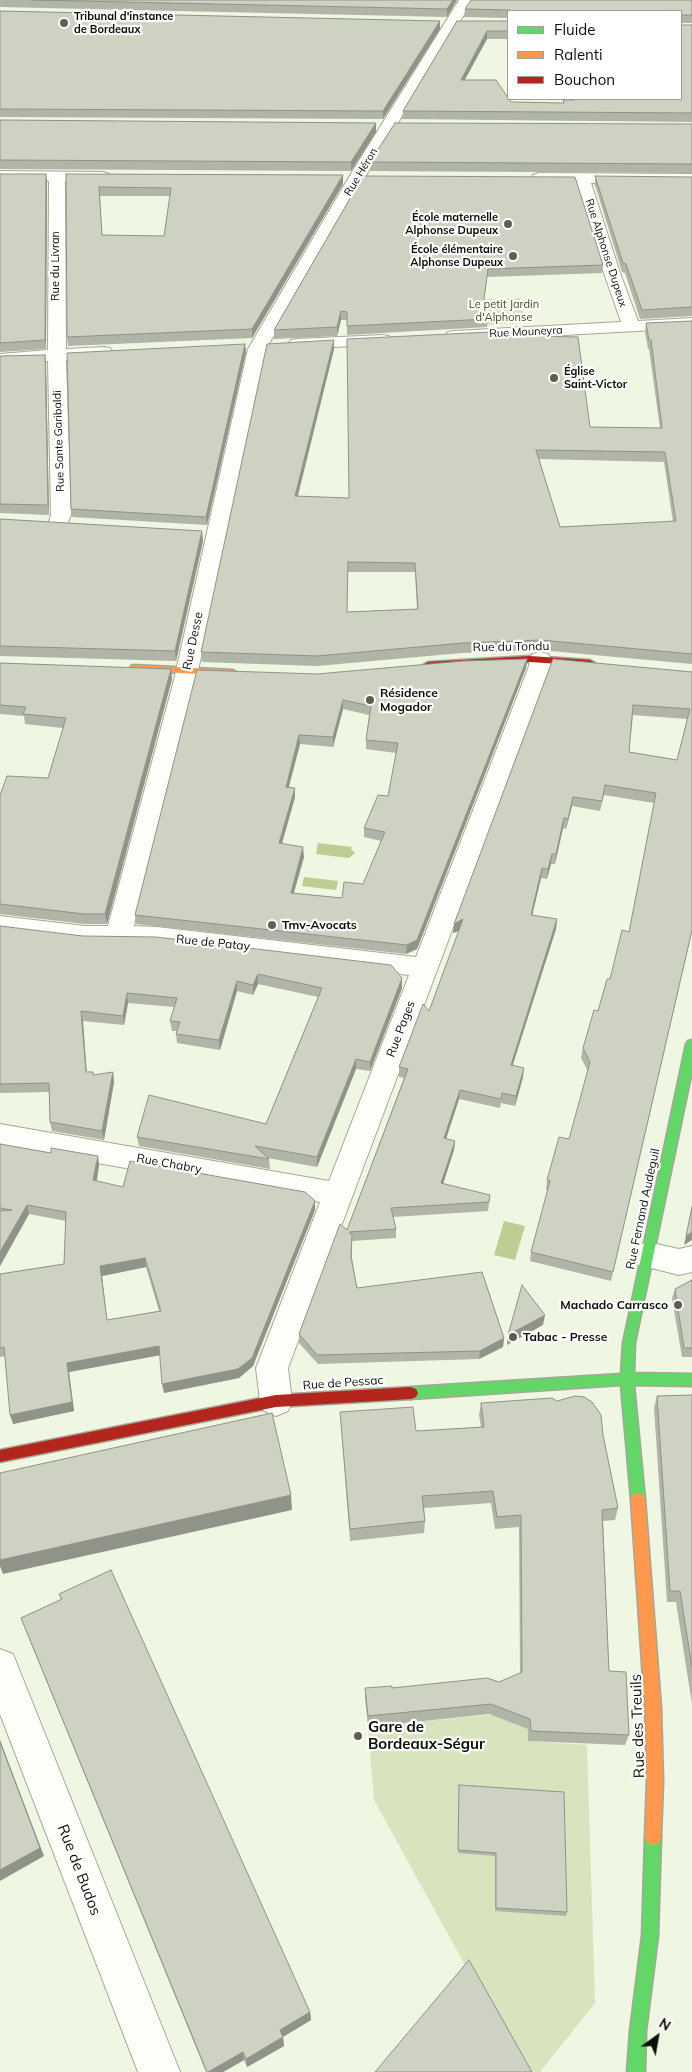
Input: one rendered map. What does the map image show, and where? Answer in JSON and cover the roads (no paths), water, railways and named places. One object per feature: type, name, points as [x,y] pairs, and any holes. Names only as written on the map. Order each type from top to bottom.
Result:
[{"type":"street","name":"Rue Héron","points":[[252,345],[389,125],[459,23],[466,0]]},
{"type":"street","points":[[433,22],[459,23]]},
{"type":"street","points":[[370,125],[408,125]]},
{"type":"street","points":[[0,176],[120,177]]},
{"type":"street","name":"Rue du Livran","points":[[57,177],[57,356]]},
{"type":"street","points":[[337,177],[375,178]]},
{"type":"street","points":[[520,178],[692,179]]},
{"type":"street","name":"Rue Alphonse Dupeux","points":[[582,178],[612,274],[632,327]]},
{"type":"street","name":"Rue Mouneyra","points":[[442,337],[692,324]]},
{"type":"street","points":[[252,345],[403,339]]},
{"type":"street","name":"Rue Desse","points":[[120,935],[122,920],[187,671],[207,533],[252,345]]},
{"type":"street","points":[[0,359],[123,351]]},
{"type":"street","name":"Rue Sante Garibaldi","points":[[57,356],[61,515],[58,525]]},
{"type":"street","name":"Rue du Tondu","points":[[414,666],[498,659],[540,659],[603,665]]},
{"type":"street","name":"Rue Pages","points":[[276,1402],[272,1368],[540,666],[540,659]]},
{"type":"street","points":[[120,668],[249,674]]},
{"type":"street","name":"Rue de Patay","points":[[0,925],[85,935],[157,936],[404,964],[425,969]]},
{"type":"street","name":"Rue Fernand Audeguil","points":[[627,1379],[629,1343],[692,1044]]},
{"type":"street","name":"Rue Chabry","points":[[0,1135],[337,1195]]},
{"type":"street","points":[[647,1255],[679,1262],[692,1259]]},
{"type":"street","name":"Rue de Pessac","points":[[0,1456],[276,1402],[627,1379],[692,1380]]},
{"type":"street","name":"Rue des Treuils","points":[[627,1379],[654,1708],[655,1781],[650,1936],[638,2031],[636,2072]]},
{"type":"street","name":"Rue de Budos","points":[[0,1667],[159,2072]]},
{"type":"place","name":"Tribunal d'instance de Bordeaux","points":[[64,23]]},
{"type":"place","name":"École maternelle Alphonse Dupeux","points":[[508,224]]},
{"type":"place","name":"École élémentaire Alphonse Dupeux","points":[[513,256]]},
{"type":"place","name":"Église Saint-Victor","points":[[554,378]]},
{"type":"place","name":"Résidence Mogador","points":[[370,700]]},
{"type":"place","name":"Tmv-Avocats","points":[[272,925]]},
{"type":"place","name":"Machado Carrasco","points":[[678,1305]]},
{"type":"place","name":"Tabac - Presse","points":[[513,1337]]},
{"type":"place","name":"Gare de Bordeaux-Ségur","points":[[358,1736]]},
{"type":"park label","name":"Le petit Jardin d'Alphonse","points":[[504,311]]}]
